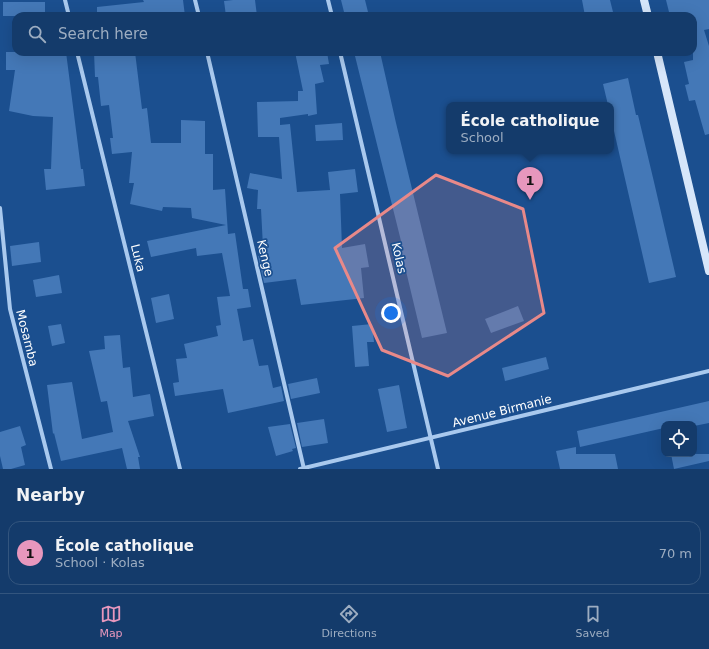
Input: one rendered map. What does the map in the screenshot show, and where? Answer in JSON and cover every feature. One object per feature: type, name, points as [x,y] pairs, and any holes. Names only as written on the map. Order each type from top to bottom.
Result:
[{"type":"street","points":[[65,0],[68,12]]},
{"type":"street","points":[[195,0],[198,12]]},
{"type":"street","points":[[328,0],[331,12]]},
{"type":"street","points":[[644,0],[647,12]]},
{"type":"street","name":"Luka","points":[[78,56],[180,469]]},
{"type":"street","name":"Kenge","points":[[208,56],[302,469]]},
{"type":"street","name":"Kolas","points":[[341,56],[438,469]]},
{"type":"street","points":[[658,56],[709,272]]},
{"type":"street","name":"Mosamba","points":[[0,208],[10,309],[50,469]]},
{"type":"street","name":"Avenue Birmanie","points":[[302,469],[709,371]]},
{"type":"highlighted area","points":[[436,175],[523,209],[544,313],[448,376],[382,350],[335,248]]},
{"type":"building","points":[[143,0],[183,0],[184,12],[97,12],[97,7],[144,2]]},
{"type":"building","points":[[255,0],[256,12],[225,12],[224,1]]},
{"type":"building","points":[[341,0],[365,0],[368,12],[344,12]]},
{"type":"building","points":[[582,0],[610,0],[613,12],[584,12]]},
{"type":"building","points":[[666,0],[709,0],[709,29],[704,30],[709,46],[709,134],[705,135],[695,100],[689,101],[685,85],[689,84],[684,62],[693,60],[693,56],[697,56],[697,12],[669,12]]},
{"type":"building","points":[[3,2],[45,2],[45,12],[12,12],[12,16],[3,16]]},
{"type":"building","points":[[6,52],[12,52],[12,56],[67,56],[81,169],[83,169],[85,186],[46,190],[44,169],[51,169],[53,117],[33,116],[9,111],[15,70],[6,70]]},
{"type":"building","points":[[94,56],[135,56],[142,109],[147,108],[151,143],[181,143],[181,120],[205,121],[205,154],[213,154],[213,190],[225,189],[228,234],[235,233],[243,289],[248,289],[251,307],[237,309],[243,341],[253,339],[259,366],[268,365],[273,388],[281,386],[284,401],[228,413],[223,389],[175,396],[173,383],[179,382],[176,359],[187,358],[184,344],[218,336],[216,326],[221,325],[217,297],[230,296],[222,253],[197,256],[196,248],[151,257],[147,241],[226,225],[192,218],[191,208],[163,207],[162,211],[130,204],[134,183],[129,183],[132,152],[112,154],[110,138],[113,138],[109,105],[101,106],[98,77],[95,77]]},
{"type":"building","points":[[296,56],[328,56],[329,64],[320,65],[324,82],[315,84],[317,114],[280,118],[280,125],[290,124],[297,192],[330,190],[328,172],[355,169],[358,192],[340,194],[342,248],[365,244],[369,267],[361,268],[364,298],[301,305],[296,279],[264,283],[258,256],[265,255],[263,247],[261,209],[257,209],[258,190],[247,188],[250,173],[282,179],[279,137],[258,137],[257,102],[298,101],[298,91],[303,91]]},
{"type":"building","points":[[355,56],[381,56],[447,333],[422,338],[400,246],[402,245]]},
{"type":"building","points":[[628,78],[676,277],[649,283],[614,131],[614,102],[607,102],[603,84]]},
{"type":"building","points":[[342,123],[343,140],[316,141],[315,125]]},
{"type":"building","points":[[39,242],[41,262],[12,266],[10,246]]},
{"type":"building","points":[[59,275],[62,293],[36,297],[33,280]]},
{"type":"building","points":[[169,294],[174,319],[156,323],[151,298]]},
{"type":"building","points":[[518,306],[524,321],[491,333],[485,319]]},
{"type":"building","points":[[61,324],[65,343],[52,346],[48,326]]},
{"type":"building","points":[[372,324],[374,342],[367,342],[369,366],[355,367],[352,326]]},
{"type":"building","points":[[120,335],[123,368],[130,367],[133,397],[150,394],[154,416],[128,421],[140,457],[138,457],[140,469],[127,469],[122,448],[61,461],[54,433],[53,434],[47,385],[72,382],[82,439],[113,432],[107,401],[101,402],[89,351],[105,349],[104,336]]},
{"type":"building","points":[[546,357],[549,369],[505,381],[502,368]]},
{"type":"building","points":[[317,378],[320,393],[291,399],[288,384]]},
{"type":"building","points":[[399,385],[407,428],[387,432],[378,389]]},
{"type":"building","points":[[709,401],[709,423],[697,425],[697,421],[661,421],[661,429],[580,447],[577,431]]},
{"type":"building","points":[[324,419],[328,443],[302,447],[297,423]]},
{"type":"building","points":[[290,424],[296,448],[292,449],[293,451],[276,456],[268,427]]},
{"type":"building","points":[[20,426],[26,445],[21,447],[25,465],[11,469],[3,469],[0,456],[0,432]]},
{"type":"building","points":[[576,447],[576,454],[615,454],[618,469],[560,469],[556,451]]},
{"type":"building","points":[[697,454],[709,454],[709,461],[674,469],[672,457],[697,457]]},
{"type":"place","name":"École catholique","points":[[530,200]]}]
